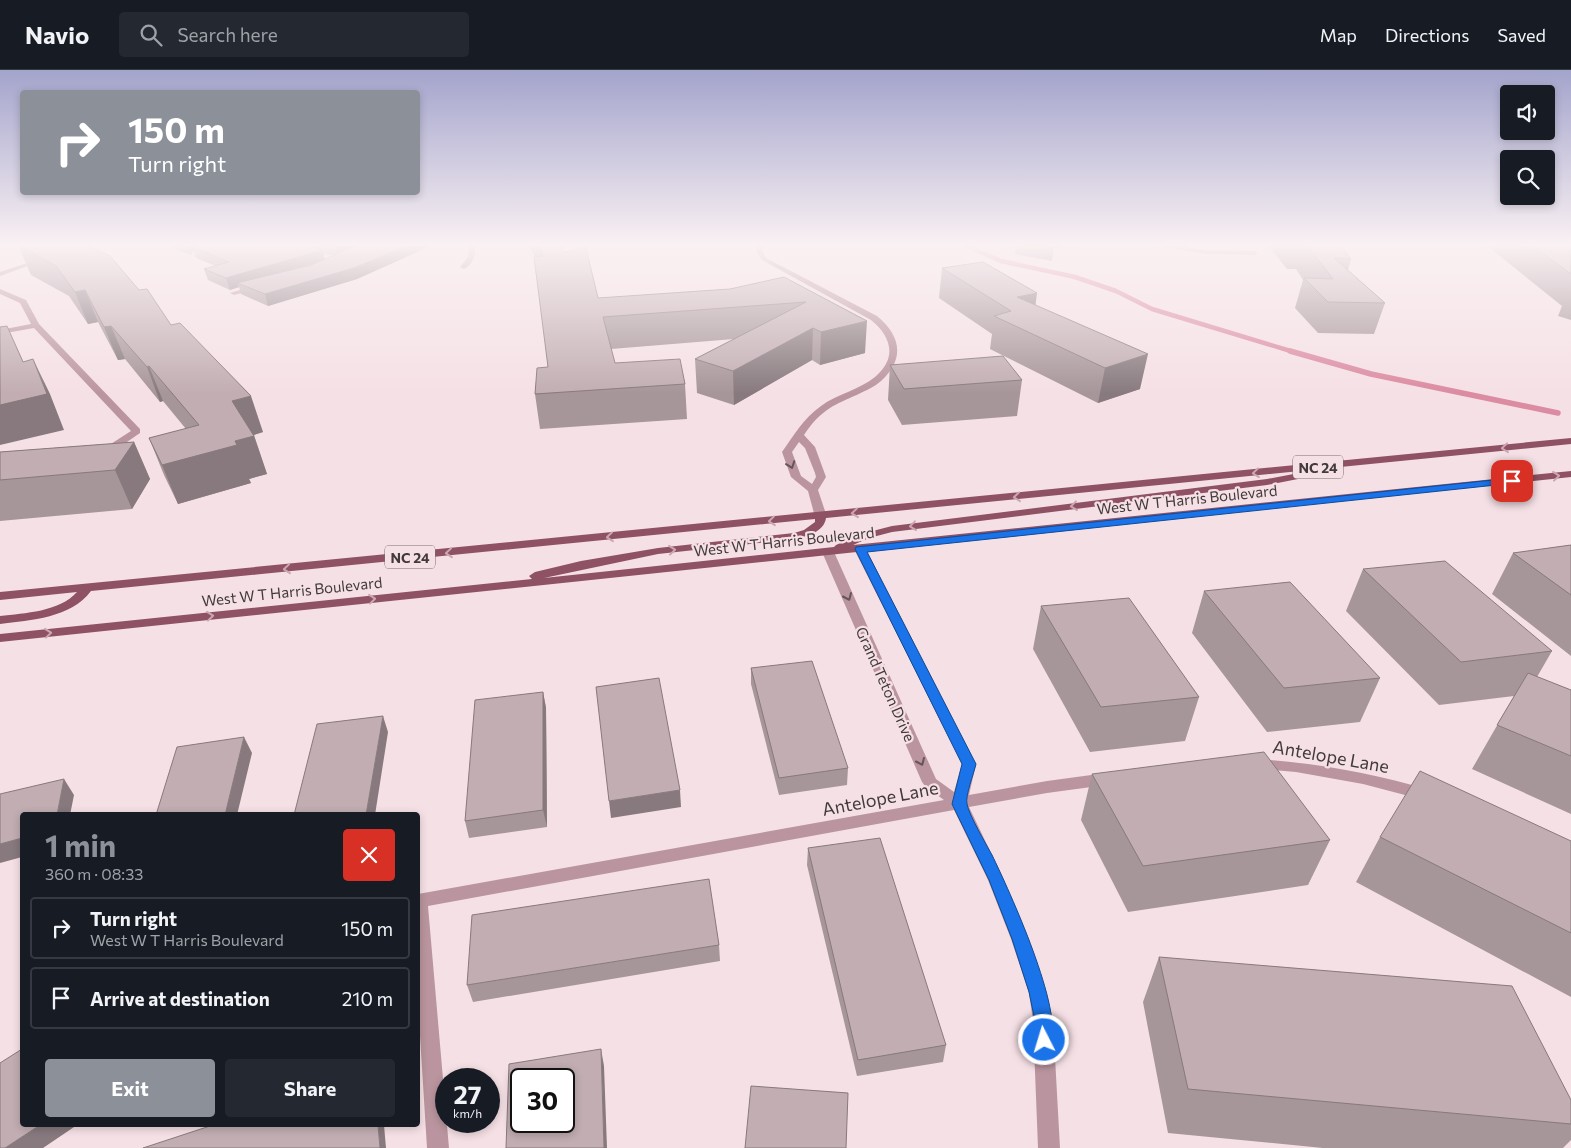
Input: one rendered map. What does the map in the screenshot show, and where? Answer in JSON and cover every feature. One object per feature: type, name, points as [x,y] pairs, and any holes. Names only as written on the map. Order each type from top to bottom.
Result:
[{"type":"main road","name":"West W T Harris Boulevard","points":[[0,596],[1571,442]]},
{"type":"main road","points":[[828,552],[865,536],[892,529],[1267,482],[1365,462]]},
{"type":"main road","name":"West W T Harris Boulevard","points":[[0,638],[1571,474]]},
{"type":"main road","points":[[487,587],[581,565],[658,552],[795,536],[814,528],[820,523],[821,516]]},
{"type":"main road","points":[[0,620],[63,608],[83,596],[86,589]]},
{"type":"street","points":[[7,294],[23,302],[34,322],[137,432],[102,455]]},
{"type":"street","points":[[821,516],[813,490],[796,477],[787,452],[810,419],[826,406],[878,379],[890,363],[894,353],[893,340],[885,327],[874,318],[830,294]]},
{"type":"street","points":[[0,325],[34,322]]},
{"type":"street","points":[[0,332],[34,322]]},
{"type":"street","points":[[798,435],[810,448],[821,476],[813,490]]},
{"type":"street","points":[[860,549],[969,764],[959,804]]},
{"type":"street","name":"Grand Teton Drive","points":[[828,552],[930,782],[959,804],[996,880],[1020,939],[1038,992],[1043,1021],[1049,1148]]},
{"type":"street","name":"Antelope Lane","points":[[1241,764],[1296,767],[1363,778],[1418,791],[1436,799]]},
{"type":"street","name":"Antelope Lane","points":[[420,901],[1047,787],[1122,777]]},
{"type":"street","name":"Antelope Lane","points":[[420,914],[438,1148]]},
{"type":"building","points":[[87,294],[151,294],[171,325],[180,323],[251,396],[232,401],[254,436],[235,441],[237,445],[162,465],[149,438],[199,425],[149,366],[147,367],[111,326],[104,327]]},
{"type":"building","points":[[539,294],[597,294],[598,298],[652,294],[817,294],[867,321],[821,332],[813,328],[733,371],[695,359],[806,302],[603,317],[615,363],[680,359],[685,384],[535,394],[537,368],[548,367]]},
{"type":"building","points":[[984,294],[1030,294],[1017,297],[1148,354],[1105,368],[994,316],[1011,311]]},
{"type":"building","points":[[1320,294],[1375,294],[1385,303],[1328,302]]},
{"type":"building","points":[[7,326],[23,362],[33,359],[47,394],[0,405],[0,327]]},
{"type":"building","points":[[1003,356],[1022,380],[904,389],[890,365]]},
{"type":"building","points":[[134,442],[115,470],[0,480],[0,452]]},
{"type":"building","points":[[1571,545],[1571,595],[1513,553]]},
{"type":"building","points":[[1445,561],[1552,651],[1461,662],[1363,569]]},
{"type":"building","points":[[1290,582],[1380,678],[1284,688],[1204,591]]},
{"type":"building","points":[[1129,598],[1199,697],[1101,707],[1041,606]]},
{"type":"building","points":[[812,661],[848,768],[779,778],[751,668]]},
{"type":"building","points":[[1528,673],[1571,690],[1571,756],[1497,725]]},
{"type":"building","points":[[659,678],[680,790],[609,801],[596,687]]},
{"type":"building","points":[[543,692],[543,810],[465,821],[475,700]]},
{"type":"building","points":[[383,716],[367,812],[295,812],[317,724]]},
{"type":"building","points":[[244,737],[226,812],[157,812],[177,747]]},
{"type":"building","points":[[1264,752],[1330,840],[1143,866],[1092,774]]},
{"type":"building","points":[[1420,771],[1571,841],[1571,933],[1380,837]]},
{"type":"building","points":[[64,779],[58,812],[20,812],[20,839],[0,844],[0,794]]},
{"type":"building","points":[[880,838],[946,1045],[858,1060],[808,848]]},
{"type":"building","points":[[709,879],[719,945],[467,985],[472,915]]},
{"type":"building","points":[[1159,957],[1512,986],[1571,1100],[1571,1124],[1188,1089]]},
{"type":"building","points":[[601,1049],[604,1148],[506,1148],[509,1064]]},
{"type":"building","points":[[20,1050],[20,1127],[37,1127],[5,1148],[0,1148],[0,1063]]},
{"type":"building","points":[[751,1086],[848,1093],[846,1148],[745,1148]]},
{"type":"building","points":[[207,1127],[378,1127],[380,1148],[143,1148]]},
{"type":"waterway","points":[[1123,294],[1152,309],[1294,352]]},
{"type":"waterway","points":[[1290,351],[1371,374],[1558,413]]},
{"type":"route","points":[[1044,1040],[1038,992],[1020,939],[996,880],[959,804],[969,764],[860,549],[1512,481]]}]
